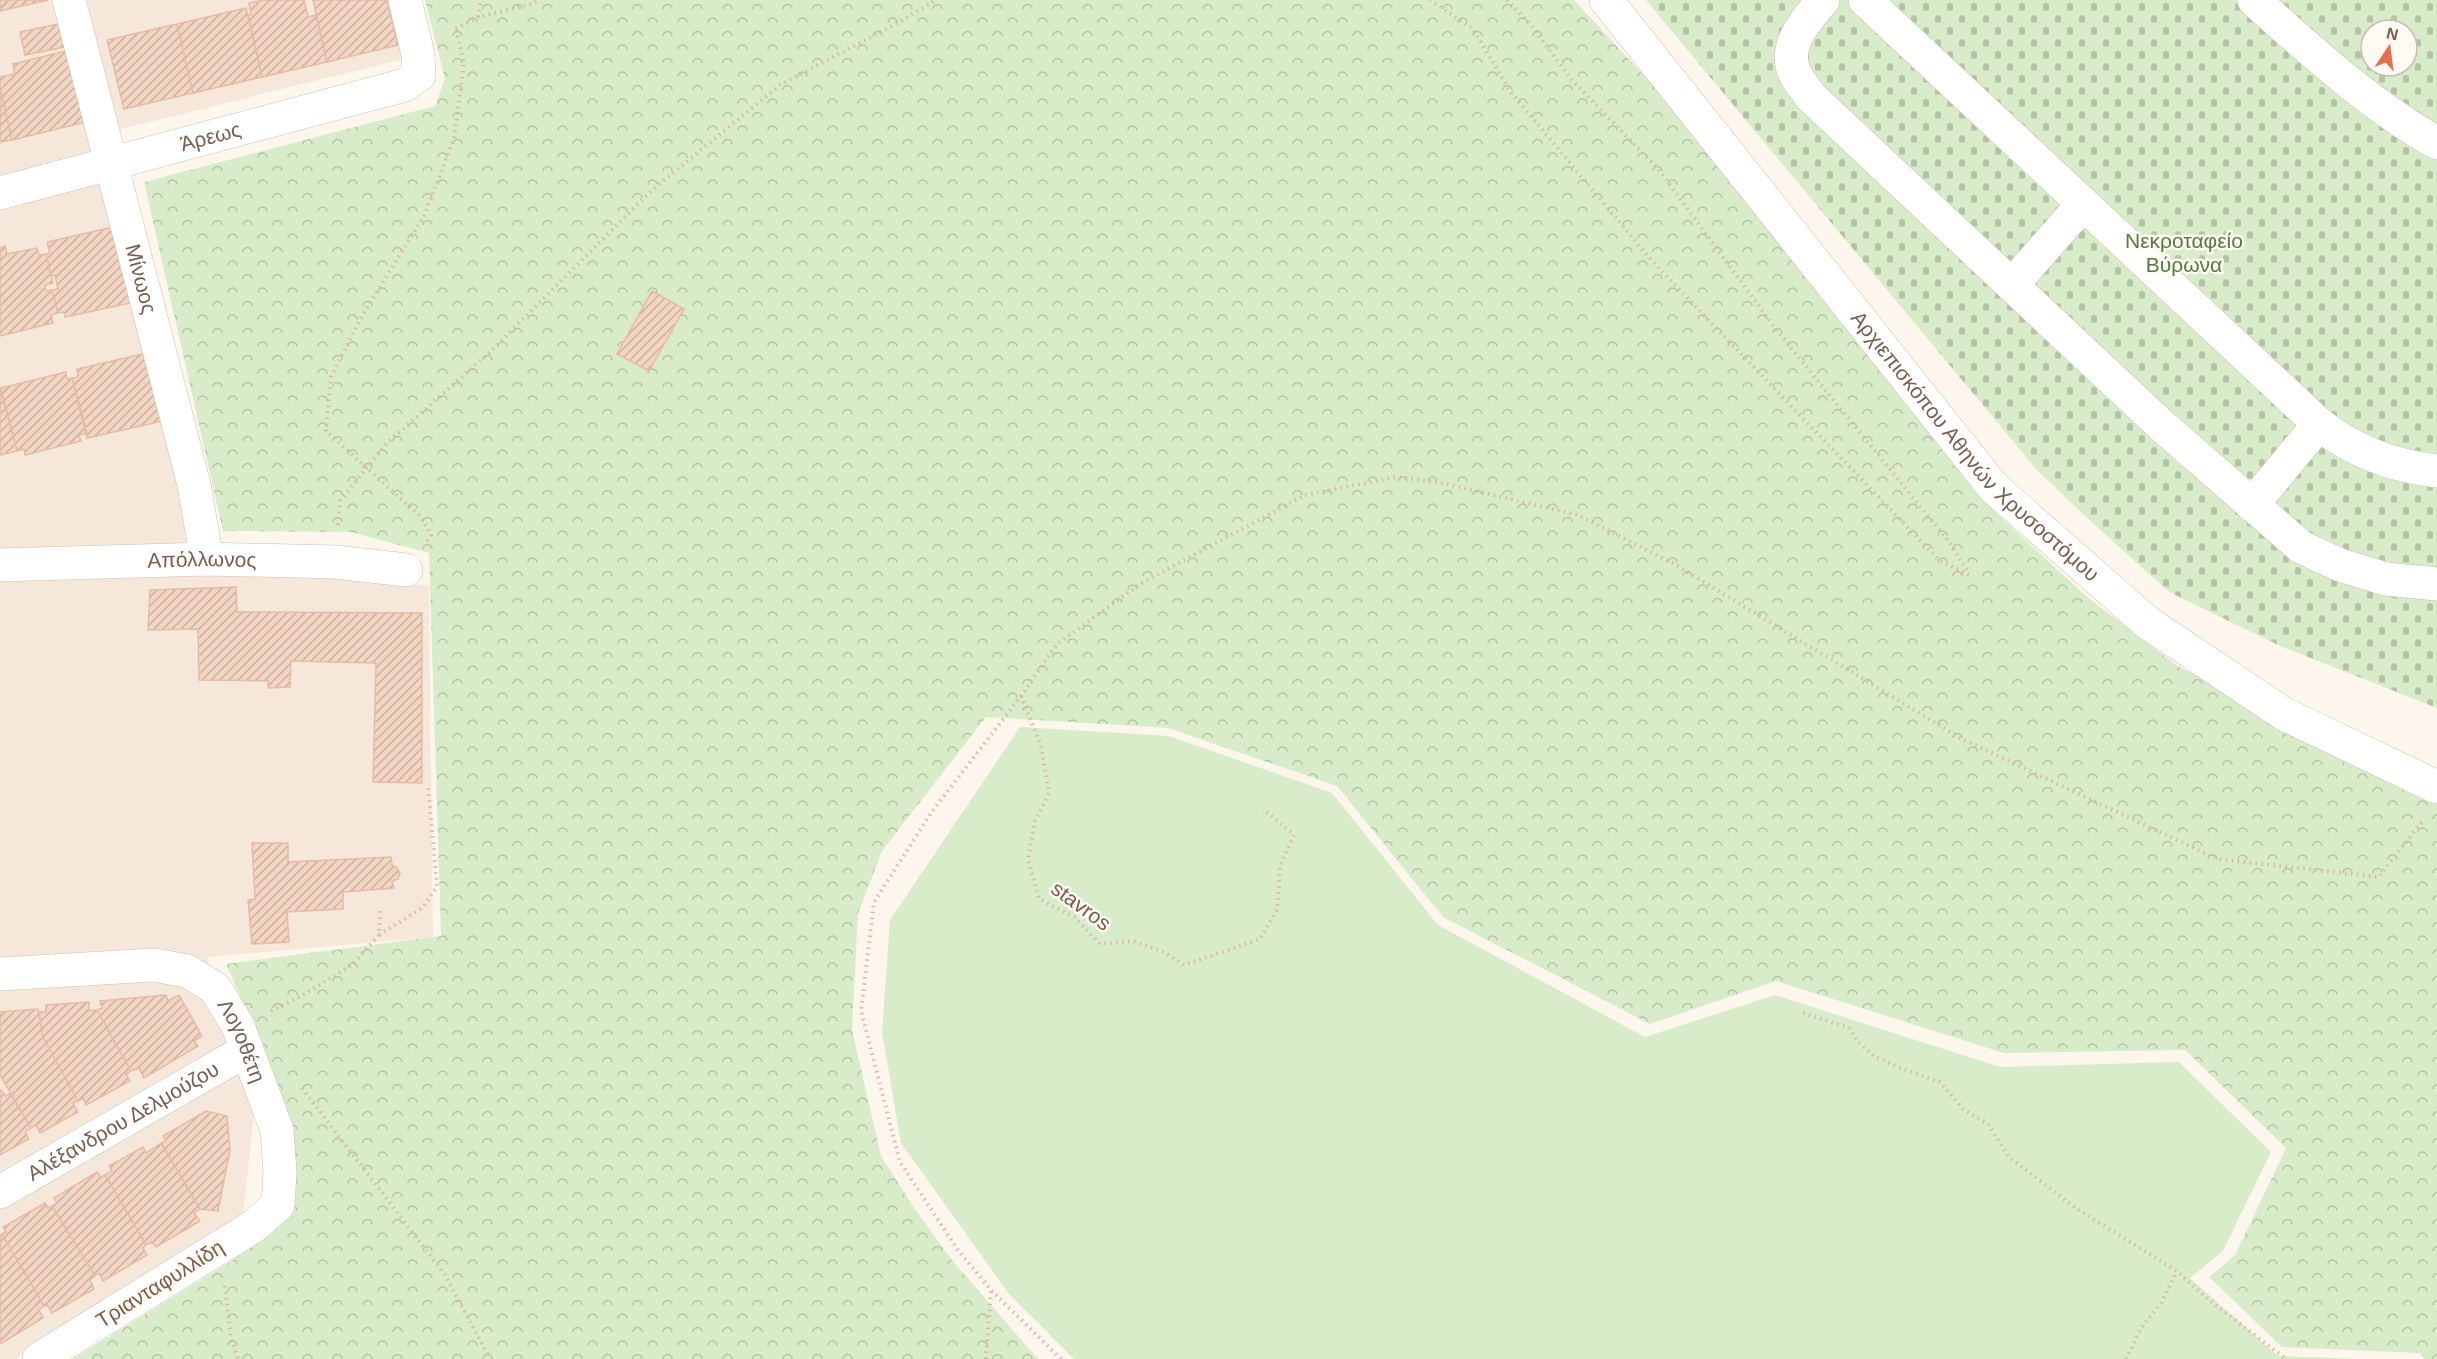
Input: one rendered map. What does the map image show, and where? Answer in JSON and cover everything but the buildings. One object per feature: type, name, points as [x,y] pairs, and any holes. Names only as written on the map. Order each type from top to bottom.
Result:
[{"type":"street","name":"Μίνωος","points":[[69,0],[194,485],[207,560]]},
{"type":"street","name":"Άρεως","points":[[0,193],[112,165],[405,85],[419,75],[418,54],[405,0]]},
{"type":"street","name":"Αρχιεπισκόπου Αθηνών Χρυσοστόμου","points":[[1606,0],[1994,488],[2148,624],[2284,714],[2434,798]]},
{"type":"street","points":[[1823,0],[1806,20],[1793,42],[1791,55],[1795,73],[1811,97],[2160,424],[2301,547],[2340,565],[2386,579],[2437,584]]},
{"type":"street","points":[[1865,0],[2319,424],[2341,442],[2371,455],[2415,469],[2437,471]]},
{"type":"street","points":[[2253,0],[2327,64],[2416,131],[2437,142]]},
{"type":"street","points":[[2012,285],[2083,204]]},
{"type":"street","points":[[2252,505],[2319,424]]},
{"type":"street","name":"Απόλλωνος","points":[[0,565],[207,560],[336,562],[406,570]]},
{"type":"street","name":"Λογοθέτη","points":[[0,974],[154,965],[187,971],[215,988],[243,1038],[277,1130],[280,1173],[278,1205]]},
{"type":"street","name":"Αλέξανδρου Δελμούζου","points":[[0,1192],[243,1038]]},
{"type":"street","name":"Τριανταφυλλίδη","points":[[39,1359],[254,1226],[278,1205]]},
{"type":"path","points":[[478,17],[481,0]]},
{"type":"path","points":[[447,31],[456,29],[478,17],[539,0]]},
{"type":"path","points":[[336,562],[340,501],[387,443],[490,352],[651,191],[780,85],[894,25],[936,0]]},
{"type":"path","points":[[1430,0],[1473,29],[1510,91],[1651,260],[1940,561],[1969,575],[1950,543],[1775,328],[1660,171],[1572,80],[1530,24],[1507,0]]},
{"type":"path","points":[[406,570],[431,535],[422,518],[326,431],[331,377],[362,316],[424,216],[454,139],[464,64],[456,29]]},
{"type":"path","points":[[1061,1359],[991,1290],[958,1250],[900,1162],[861,1011],[874,902],[931,813],[1021,696],[1057,644],[1140,584],[1305,495],[1396,477],[1438,482],[1578,515],[1676,565],[1960,738],[2217,859],[2379,877],[2434,798]]},
{"type":"path","name":"stavros","points":[[1021,696],[1041,746],[1049,793],[1035,821],[1028,859],[1039,899],[1074,917],[1100,944],[1133,941],[1164,952],[1184,965],[1260,939],[1277,910],[1280,866],[1294,835],[1263,809]]},
{"type":"path","points":[[243,1038],[302,996],[352,965],[379,935],[422,908],[437,887],[428,784]]},
{"type":"path","points":[[379,935],[380,908]]},
{"type":"path","points":[[1803,1013],[1849,1028],[1857,1041],[1874,1056],[1940,1082],[1963,1109],[1989,1124],[2009,1157],[2078,1209],[2177,1271],[2209,1300],[2286,1359]]},
{"type":"path","points":[[301,1087],[445,1275],[490,1359]]},
{"type":"path","points":[[212,1252],[223,1275],[231,1338],[238,1359]]},
{"type":"path","points":[[2126,1359],[2141,1328],[2161,1303],[2177,1271]]},
{"type":"path","points":[[986,1359],[991,1290]]},
{"type":"shaded area","points":[[0,0],[394,0],[407,58],[102,134],[204,564],[429,586],[433,937],[208,957],[212,1004],[255,1105],[243,1216],[15,1359],[0,1359]]},
{"type":"green space","points":[[425,0],[1574,0],[1663,96],[1994,511],[2086,596],[2176,665],[2399,781],[2437,797],[2437,1359],[2424,1359],[2420,1353],[2282,1347],[2209,1277],[2235,1255],[2286,1148],[2185,1050],[2004,1053],[1776,981],[1650,1024],[1443,917],[1337,786],[1168,728],[986,717],[882,851],[858,914],[852,1030],[881,1156],[915,1209],[952,1260],[1038,1359],[73,1359],[233,1260],[272,1228],[261,1044],[226,964],[441,936],[429,553],[351,532],[223,531],[144,182],[435,106],[445,79]]},
{"type":"green space","name":"Νεκροταφείο Βύρωνα","points":[[1646,0],[2437,0],[2437,708],[2280,646],[2169,592],[2036,469]]},
{"type":"green space","points":[[1020,727],[1169,736],[1332,793],[1438,925],[1645,1037],[1775,995],[2000,1067],[2179,1062],[2271,1152],[2223,1251],[2190,1278],[2278,1356],[2363,1359],[1074,1359],[1009,1294],[901,1143],[882,1032],[890,920]]}]
